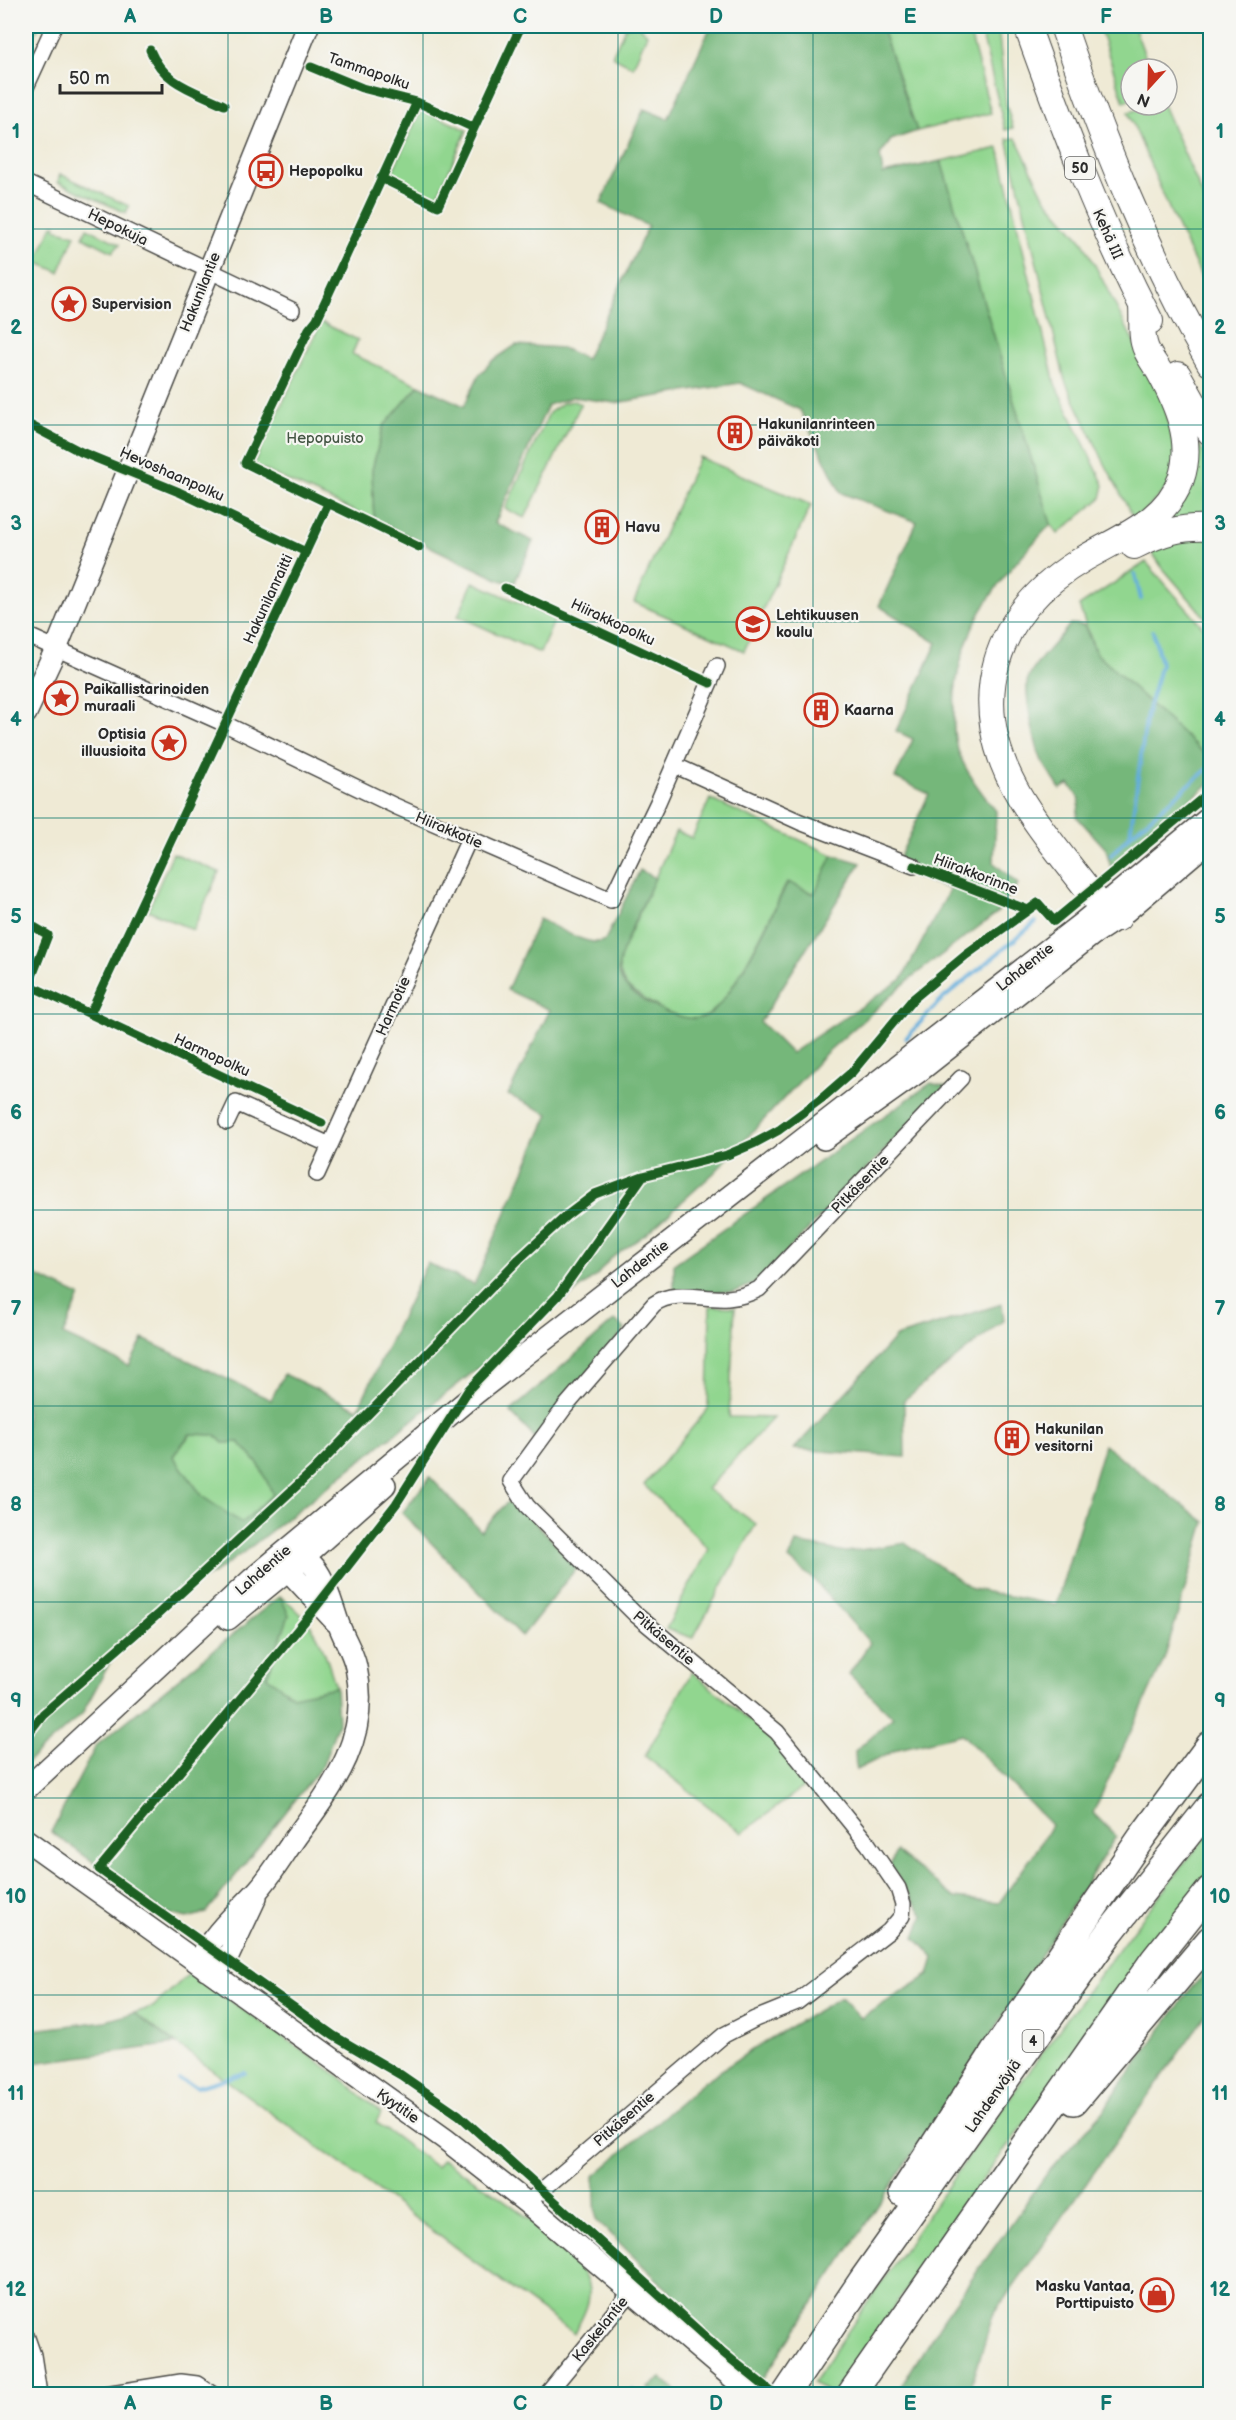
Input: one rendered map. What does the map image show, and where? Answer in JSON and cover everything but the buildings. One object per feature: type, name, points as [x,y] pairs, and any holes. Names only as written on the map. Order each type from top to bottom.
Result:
[{"type":"highway","name":"Kehä III","points":[[1027,26],[1058,114],[1094,203],[1142,307],[1210,432]]},
{"type":"highway","name":"50","points":[[1063,26],[1089,104],[1122,184],[1163,274],[1210,363]]},
{"type":"highway","points":[[1163,274],[1197,313],[1210,336]]},
{"type":"highway","points":[[1111,907],[1020,797],[999,751],[991,713],[997,661],[1006,633],[1022,609],[1037,593],[1075,563],[1159,514],[1176,492],[1181,479],[1186,452],[1184,433],[1173,397],[1144,344],[1142,307]]},
{"type":"highway","points":[[1111,907],[1103,880],[1034,788],[1016,748],[1008,712],[1011,666],[1021,641],[1036,619],[1051,603],[1085,576],[1158,534],[1175,529],[1210,528]]},
{"type":"highway","points":[[862,2281],[892,2210],[994,2053],[1206,1748]]},
{"type":"highway","name":"Lahdenväylä","points":[[791,2386],[862,2281],[1110,1932],[1210,1806]]},
{"type":"highway","points":[[851,2394],[1154,1960],[1210,1890]]},
{"type":"highway","points":[[988,2195],[1054,2124],[1210,1940]]},
{"type":"main road","name":"Hakunilantie","points":[[26,726],[60,650],[92,558],[308,26]]},
{"type":"main road","name":"Hakunilantie","points":[[26,713],[60,650]]},
{"type":"main road","name":"Lahdentie","points":[[26,1789],[194,1632],[293,1558],[618,1291],[917,1073],[1092,935],[1111,907],[1210,817]]},
{"type":"main road","name":"Lahdentie","points":[[1111,907],[1210,840]]},
{"type":"main road","points":[[206,1968],[226,1960],[243,1928],[259,1889],[338,1776],[349,1756],[356,1734],[359,1689],[356,1666],[339,1627],[293,1558]]},
{"type":"main road","name":"Kyytitie","points":[[26,1841],[445,2139],[527,2203],[752,2394]]},
{"type":"street","points":[[26,87],[54,26]]},
{"type":"street","name":"Hepokuja","points":[[26,183],[292,310]]},
{"type":"street","name":"Hiirakkotie","points":[[26,635],[143,686],[469,839],[611,900],[717,666]]},
{"type":"street","name":"Hiirakkorinne","points":[[674,765],[800,822],[914,866]]},
{"type":"street","name":"Harmotie","points":[[317,1174],[469,839]]},
{"type":"street","name":"Pitkäsentie","points":[[527,2203],[684,2067],[724,2036],[755,2019],[797,2002],[881,1938],[898,1923],[902,1916],[903,1904],[898,1888],[868,1844],[777,1732],[635,1614],[527,1506],[511,1481],[565,1407],[654,1304],[663,1297],[727,1298],[745,1296],[759,1289],[961,1078]]},
{"type":"street","points":[[227,1122],[236,1103],[330,1145]]},
{"type":"street","name":"Kaskelantie","points":[[547,2394],[631,2292]]},
{"type":"street","points":[[26,2335],[33,2355],[39,2394]]},
{"type":"street","points":[[105,2394],[191,2382],[212,2394]]},
{"type":"green space","points":[[30,26],[38,28],[26,56],[26,36]]},
{"type":"green space","points":[[626,26],[639,26],[647,34],[633,67],[612,56]]},
{"type":"green space","points":[[711,26],[881,26],[917,131],[891,140],[880,155],[883,174],[941,161],[1051,524],[1001,581],[976,621],[959,667],[955,693],[954,732],[959,753],[973,779],[996,811],[994,863],[1018,884],[997,913],[912,977],[826,1053],[715,1172],[646,1234],[610,1259],[597,1275],[248,1549],[213,1574],[175,1592],[122,1640],[82,1714],[26,1763],[26,1593],[37,1585],[26,1571],[26,1271],[80,1296],[63,1335],[129,1366],[143,1339],[271,1400],[284,1374],[358,1409],[427,1263],[474,1285],[549,1114],[508,1095],[550,1010],[507,990],[539,919],[591,942],[605,940],[640,870],[655,878],[621,955],[619,975],[626,987],[652,1005],[681,1017],[698,1018],[708,1015],[730,991],[788,882],[814,894],[833,855],[861,863],[760,1022],[791,1053],[902,979],[950,889],[894,869],[929,794],[895,778],[913,739],[896,731],[937,643],[879,606],[917,522],[841,493],[800,410],[740,383],[615,403],[573,397],[548,405],[495,523],[533,541],[514,584],[500,580],[374,520],[372,470],[383,427],[419,385],[464,406],[479,375],[492,361],[516,345],[562,348],[586,359],[648,226],[601,203],[644,109],[668,119]],"holes":[[[190,1434],[215,1435],[223,1443],[239,1442],[259,1465],[273,1494],[242,1523],[203,1497],[173,1456]]]},
{"type":"green space","points":[[881,26],[968,26],[991,113],[917,131]]},
{"type":"green space","points":[[980,26],[998,26],[1006,104],[1013,128],[1005,130]]},
{"type":"green space","points":[[1099,26],[1134,26],[1146,57],[1119,57],[1119,87]]},
{"type":"green space","points":[[421,109],[467,130],[436,200],[389,179]]},
{"type":"green space","points":[[1130,117],[1168,117],[1210,212],[1210,295],[1171,213]]},
{"type":"green space","points":[[1016,138],[1045,198],[1083,242],[1164,402],[1176,457],[1169,486],[1135,521],[1065,381],[1007,139]]},
{"type":"green space","points":[[999,148],[1055,384],[1104,485],[1101,498],[1058,534],[1051,524],[941,161]]},
{"type":"green space","points":[[60,174],[129,206],[126,213],[58,182]]},
{"type":"green space","points":[[53,225],[56,225],[55,229],[75,235],[59,272],[36,262]]},
{"type":"green space","points":[[87,228],[120,244],[113,252],[83,237]]},
{"type":"green space","name":"Hepopuisto","points":[[321,322],[358,340],[352,354],[419,385],[383,427],[372,470],[374,520],[253,465]]},
{"type":"green space","points":[[573,401],[581,404],[525,518],[505,509],[549,413],[563,403]]},
{"type":"green space","points":[[1191,433],[1210,462],[1210,521],[1168,524]]},
{"type":"green space","points":[[699,457],[811,505],[744,651],[634,602]]},
{"type":"green space","points":[[1210,536],[1210,623],[1161,566],[1150,549],[1162,542]]},
{"type":"green space","points":[[1146,562],[1210,635],[1210,759],[1096,653],[1079,606]]},
{"type":"green space","points":[[473,582],[555,619],[540,653],[458,616]]},
{"type":"green space","points":[[1070,624],[1084,625],[1096,653],[1210,759],[1210,783],[1111,868],[1106,849],[1077,817],[1080,799],[1069,784],[1060,789],[1042,761],[1029,707],[1028,679],[1037,664]]},
{"type":"green space","points":[[710,799],[833,855],[815,894],[787,882],[751,955],[727,994],[717,1008],[707,1016],[693,1019],[657,1007],[626,986],[620,975],[619,958],[676,831],[692,838]]},
{"type":"green space","points":[[173,853],[219,872],[193,930],[148,910]]},
{"type":"green space","points":[[931,1083],[946,1087],[756,1283],[734,1292],[674,1291],[674,1264]]},
{"type":"green space","points":[[1002,1304],[1004,1320],[904,1400],[905,1457],[794,1449],[896,1337]]},
{"type":"green space","points":[[710,1306],[735,1307],[729,1417],[773,1418],[707,1489],[756,1524],[693,1638],[666,1629],[709,1549],[644,1485],[708,1409]]},
{"type":"green space","points":[[615,1320],[625,1329],[536,1439],[510,1412]]},
{"type":"green space","points":[[191,1434],[215,1435],[223,1443],[239,1442],[259,1465],[273,1494],[242,1524],[203,1497],[173,1456]]},
{"type":"green space","points":[[1104,1445],[1205,1522],[1164,1660],[1093,1813],[1116,1836],[993,2032],[761,2382],[715,2346],[674,2296],[596,2220],[594,2176],[705,2081],[761,2044],[841,1997],[861,2018],[929,1975],[934,1958],[915,1937],[923,1915],[890,1866],[896,1851],[955,1898],[999,1903],[1038,1848],[1051,1825],[962,1734],[898,1749],[856,1770],[855,1751],[893,1717],[849,1674],[870,1643],[816,1582],[789,1559],[796,1543],[846,1552],[906,1543],[972,1589],[1056,1605]]},
{"type":"green space","points":[[430,1477],[481,1531],[511,1498],[578,1566],[522,1636],[402,1513]]},
{"type":"green space","points":[[280,1596],[311,1625],[327,1658],[336,1687],[293,1696],[267,1677],[289,1615]]},
{"type":"green space","points":[[280,1596],[289,1615],[267,1677],[293,1696],[336,1687],[338,1723],[323,1765],[206,1913],[187,1918],[165,1913],[51,1832],[96,1746]]},
{"type":"green space","points":[[692,1672],[776,1742],[807,1784],[742,1833],[645,1756]]},
{"type":"green space","points":[[1210,1831],[1210,1876],[974,2191],[834,2394],[830,2394],[813,2383],[1006,2103],[1106,1965]]},
{"type":"green space","points":[[1210,1969],[1210,2009],[993,2315],[969,2394],[896,2394],[944,2318],[1048,2172],[1104,2111],[1192,1987]]},
{"type":"green space","points":[[190,1973],[339,2076],[381,2113],[376,2122],[436,2167],[442,2159],[480,2183],[551,2236],[570,2255],[583,2274],[589,2291],[586,2308],[574,2334],[134,2013],[153,2007]]},
{"type":"green space","points":[[134,2013],[175,2044],[26,2064],[26,2031],[106,2021]]},
{"type":"green space","points":[[661,2378],[680,2394],[653,2394],[649,2388]]},
{"type":"waterway","points":[[1135,574],[1141,599]]},
{"type":"waterway","points":[[1130,835],[1147,713],[1161,664],[1153,631]]},
{"type":"waterway","points":[[1111,855],[1130,835],[1210,767]]},
{"type":"waterway","points":[[906,1038],[939,1002],[1036,922]]},
{"type":"waterway","points":[[179,2080],[197,2087],[245,2073]]},
{"type":"waterway","points":[[632,2390],[635,2394]]},
{"type":"cycle path","points":[[381,178],[438,206],[521,26]]},
{"type":"cycle path","points":[[150,50],[156,62],[171,78],[224,105]]},
{"type":"cycle path","name":"Tammapolku","points":[[311,67],[362,88],[417,102]]},
{"type":"cycle path","points":[[419,547],[245,463],[309,329],[317,319],[417,102],[474,128]]},
{"type":"cycle path","name":"Hevoshaanpolku","points":[[26,423],[81,452],[179,492],[306,552]]},
{"type":"cycle path","name":"Hakunilanraitti","points":[[29,985],[90,1014],[328,504]]},
{"type":"cycle path","name":"Hiirakkopolku","points":[[505,588],[710,683]]},
{"type":"cycle path","points":[[26,1736],[43,1714],[157,1615],[314,1470],[519,1259],[566,1216],[595,1194],[643,1176],[727,1155],[779,1130],[821,1099],[852,1072],[913,999],[966,955],[1038,903],[1054,921],[1210,792]]},
{"type":"cycle path","points":[[914,866],[1028,910]]},
{"type":"cycle path","points":[[26,922],[48,935],[26,992]]},
{"type":"cycle path","name":"Harmopolku","points":[[90,1014],[322,1123]]},
{"type":"cycle path","points":[[643,1176],[558,1296],[469,1389],[396,1504],[309,1616],[99,1869],[334,2036],[401,2075],[459,2115],[721,2351],[774,2394]]},
{"type":"place","name":"Hepopolku","points":[[266,171]]},
{"type":"place","name":"Supervision","points":[[69,304]]},
{"type":"place","name":"Hakunilanrinteen päiväkoti","points":[[735,433]]},
{"type":"place","name":"Havu","points":[[602,527]]},
{"type":"place","name":"Lehtikuusen koulu","points":[[753,624]]},
{"type":"place","name":"Paikallistarinoiden muraali","points":[[61,698]]},
{"type":"place","name":"Kaarna","points":[[821,710]]},
{"type":"place","name":"Optisia illuusioita","points":[[169,743]]},
{"type":"place","name":"Hakunilan vesitorni","points":[[1012,1438]]},
{"type":"place","name":"Masku Vantaa, Porttipuisto","points":[[1157,2295]]}]
